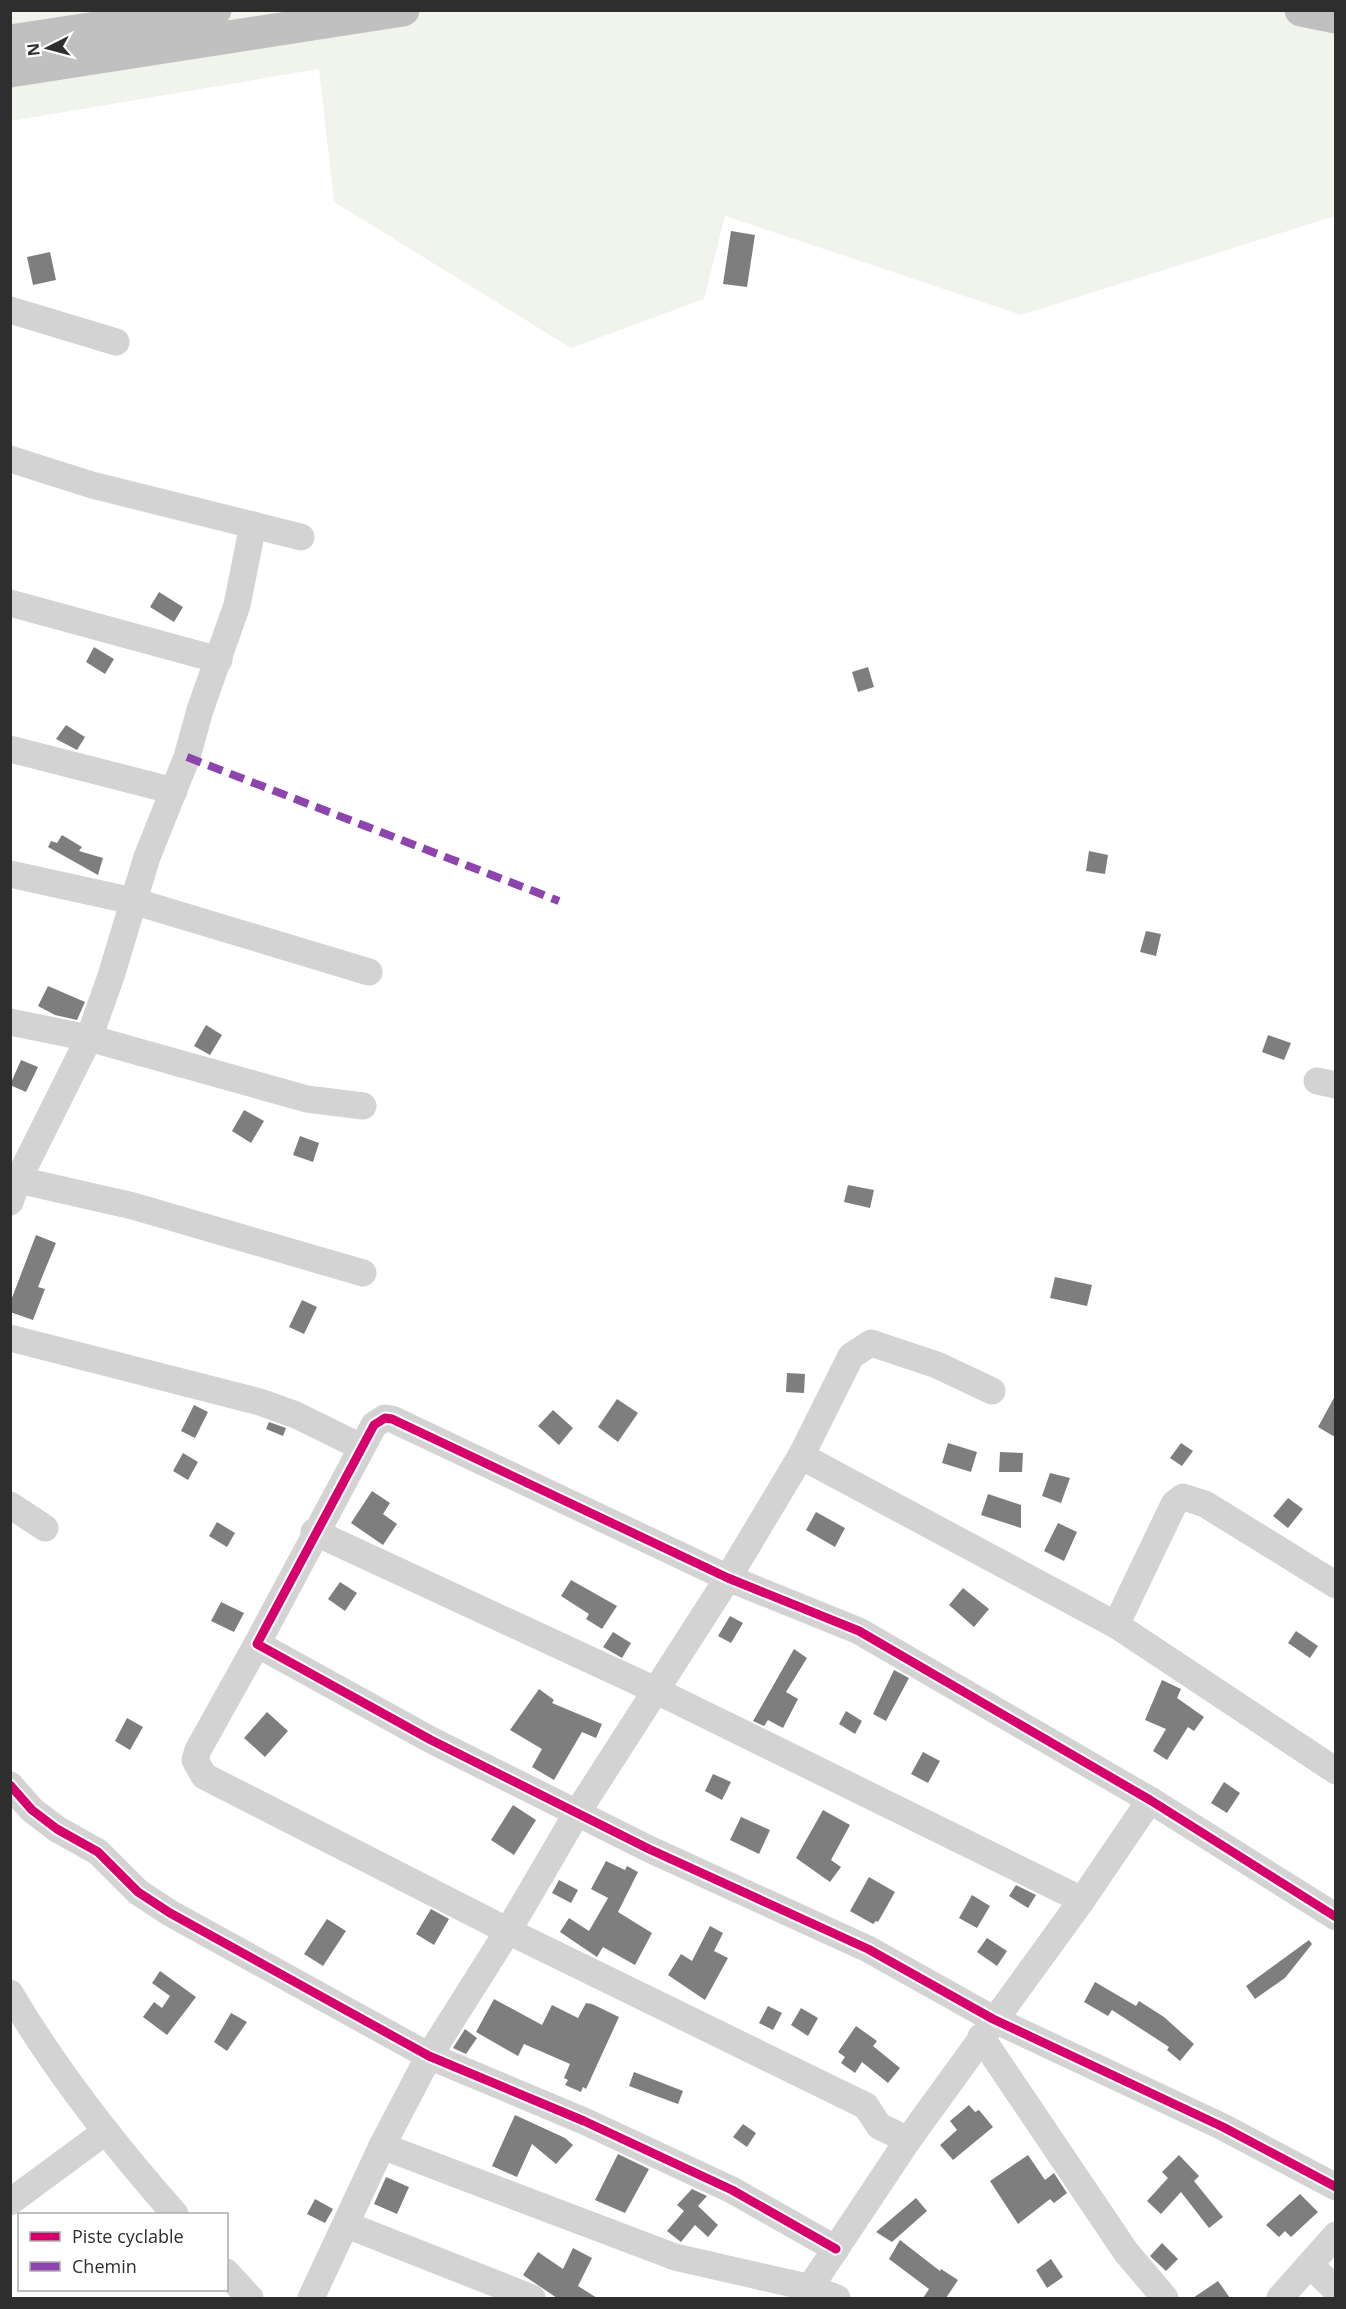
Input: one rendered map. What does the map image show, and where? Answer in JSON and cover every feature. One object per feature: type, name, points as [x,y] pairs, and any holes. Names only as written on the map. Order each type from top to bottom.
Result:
[{"type":"highway","points":[[10,41],[215,10]]},
{"type":"highway","points":[[10,71],[403,10]]},
{"type":"highway","points":[[1301,10],[1335,17]]},
{"type":"street","points":[[10,310],[116,342]]},
{"type":"street","points":[[10,459],[92,484],[301,537]]},
{"type":"street","points":[[253,525],[237,605],[174,791],[133,901],[111,976],[89,1038],[13,1187],[133,1206],[363,1273]]},
{"type":"street","points":[[10,603],[219,660]]},
{"type":"street","points":[[10,749],[174,791]]},
{"type":"street","points":[[10,874],[133,901],[369,972]]},
{"type":"street","points":[[10,1022],[89,1038],[307,1098],[363,1106]]},
{"type":"street","points":[[10,1338],[260,1402],[296,1415],[361,1448]]},
{"type":"street","points":[[311,2298],[382,2146],[429,2056],[577,1813],[728,1578],[801,1456],[851,1356],[872,1343],[937,1365],[992,1391]]},
{"type":"street","points":[[908,2140],[879,2126],[866,2106],[507,1931],[204,1776],[195,1760],[198,1750],[257,1644],[314,1532],[379,1420],[392,1419],[728,1578],[859,1631],[1150,1800],[1335,1917]]},
{"type":"street","points":[[801,1456],[1116,1625],[1335,1771]]},
{"type":"street","points":[[1116,1625],[1174,1504],[1183,1497],[1205,1504],[1335,1585]]},
{"type":"street","points":[[10,1505],[45,1528]]},
{"type":"street","points":[[314,1532],[655,1690],[1082,1900]]},
{"type":"street","points":[[257,1644],[430,1740],[577,1813],[868,1949],[987,2028],[1223,2127],[1335,2187]]},
{"type":"street","points":[[10,1785],[32,1810],[98,1852],[138,1892],[170,1913],[429,2056],[584,2121],[732,2190],[836,2249]]},
{"type":"street","points":[[807,2293],[908,2140],[1082,1900],[1150,1800]]},
{"type":"street","points":[[10,1993],[43,2048],[105,2132],[175,2213]]},
{"type":"street","points":[[987,2028],[1126,2252],[1165,2298]]},
{"type":"street","points":[[10,2202],[105,2132]]},
{"type":"street","points":[[382,2146],[675,2257],[807,2293],[837,2298]]},
{"type":"street","points":[[347,2225],[532,2298]]},
{"type":"street","points":[[1280,2298],[1335,2235]]},
{"type":"street","points":[[1310,2265],[1335,2290]]},
{"type":"street","points":[[228,2274],[250,2298]]},
{"type":"shaded area","points":[[11,11],[1335,11],[1335,216],[1021,315],[725,216],[704,299],[571,348],[334,202],[319,69],[11,121]]},
{"type":"building","points":[[731,231],[755,235],[747,287],[723,284]]},
{"type":"building","points":[[50,252],[56,280],[33,285],[27,257]]},
{"type":"building","points":[[159,592],[183,607],[174,622],[150,607]]},
{"type":"building","points":[[94,647],[114,659],[105,674],[86,662]]},
{"type":"building","points":[[868,667],[874,687],[858,692],[852,672]]},
{"type":"building","points":[[66,725],[85,737],[77,750],[56,739]]},
{"type":"building","points":[[62,835],[82,847],[79,851],[103,858],[98,875],[48,847],[51,841],[57,843]]},
{"type":"building","points":[[1089,851],[1108,855],[1105,874],[1086,871]]},
{"type":"building","points":[[1146,931],[1161,934],[1156,956],[1140,952]]},
{"type":"building","points":[[48,986],[85,1002],[77,1020],[55,1015],[38,1006]]},
{"type":"building","points":[[206,1025],[222,1035],[210,1055],[194,1046]]},
{"type":"building","points":[[1268,1035],[1291,1043],[1284,1060],[1262,1052]]},
{"type":"building","points":[[21,1060],[38,1067],[26,1092],[10,1085]]},
{"type":"building","points":[[244,1110],[264,1121],[251,1143],[232,1131]]},
{"type":"building","points":[[300,1136],[319,1143],[313,1162],[293,1155]]},
{"type":"building","points":[[848,1185],[874,1190],[870,1208],[844,1202]]},
{"type":"building","points":[[36,1235],[56,1243],[38,1287],[45,1289],[33,1320],[10,1312],[10,1303]]},
{"type":"building","points":[[1055,1277],[1092,1285],[1087,1306],[1050,1298]]},
{"type":"building","points":[[302,1300],[317,1307],[304,1334],[289,1327]]},
{"type":"building","points":[[787,1373],[805,1374],[804,1393],[786,1392]]},
{"type":"building","points":[[1335,1396],[1335,1437],[1318,1427]]},
{"type":"building","points":[[617,1399],[638,1413],[618,1442],[598,1427]]},
{"type":"building","points":[[194,1405],[208,1412],[195,1438],[181,1431]]},
{"type":"building","points":[[553,1410],[573,1428],[559,1445],[538,1426]]},
{"type":"building","points":[[269,1422],[286,1428],[283,1436],[266,1429]]},
{"type":"building","points":[[948,1443],[977,1452],[971,1472],[942,1463]]},
{"type":"building","points":[[1181,1443],[1193,1451],[1182,1466],[1170,1458]]},
{"type":"building","points":[[1000,1452],[1023,1453],[1022,1472],[999,1472]]},
{"type":"building","points":[[183,1453],[198,1462],[188,1480],[173,1471]]},
{"type":"building","points":[[1050,1473],[1070,1478],[1061,1503],[1042,1496]]},
{"type":"building","points":[[372,1491],[390,1503],[383,1514],[397,1524],[383,1545],[351,1523]]},
{"type":"building","points":[[988,1494],[1021,1505],[1021,1528],[981,1515]]},
{"type":"building","points":[[1288,1498],[1303,1509],[1288,1528],[1273,1516]]},
{"type":"building","points":[[816,1512],[845,1528],[835,1547],[806,1530]]},
{"type":"building","points":[[217,1522],[235,1533],[227,1547],[209,1536]]},
{"type":"building","points":[[1058,1523],[1077,1532],[1064,1561],[1044,1551]]},
{"type":"building","points":[[571,1580],[617,1606],[602,1629],[586,1619],[589,1614],[561,1596]]},
{"type":"building","points":[[340,1582],[357,1593],[345,1611],[328,1599]]},
{"type":"building","points":[[963,1588],[989,1609],[974,1627],[949,1605]]},
{"type":"building","points":[[221,1602],[244,1613],[234,1632],[211,1621]]},
{"type":"building","points":[[730,1616],[743,1623],[731,1643],[718,1636]]},
{"type":"building","points":[[1296,1631],[1318,1646],[1310,1658],[1288,1643]]},
{"type":"building","points":[[613,1632],[631,1643],[622,1658],[603,1647]]},
{"type":"building","points":[[794,1649],[807,1658],[786,1692],[798,1699],[783,1728],[768,1720],[764,1726],[753,1721]]},
{"type":"building","points":[[894,1670],[909,1678],[886,1721],[873,1714]]},
{"type":"building","points":[[1162,1680],[1181,1689],[1177,1698],[1204,1717],[1194,1731],[1188,1727],[1167,1760],[1153,1751],[1166,1729],[1145,1720]]},
{"type":"building","points":[[539,1689],[554,1700],[552,1703],[602,1724],[596,1738],[582,1732],[554,1780],[532,1767],[542,1749],[510,1730]]},
{"type":"building","points":[[846,1711],[862,1721],[855,1734],[839,1724]]},
{"type":"building","points":[[267,1712],[288,1731],[265,1757],[244,1738]]},
{"type":"building","points":[[127,1718],[143,1727],[130,1750],[115,1741]]},
{"type":"building","points":[[923,1752],[940,1761],[928,1783],[911,1774]]},
{"type":"building","points":[[713,1774],[731,1782],[722,1800],[705,1791]]},
{"type":"building","points":[[1224,1782],[1240,1793],[1227,1813],[1211,1803]]},
{"type":"building","points":[[513,1805],[536,1820],[514,1855],[491,1840]]},
{"type":"building","points":[[823,1810],[850,1825],[831,1860],[841,1867],[830,1882],[796,1858]]},
{"type":"building","points":[[741,1817],[770,1830],[759,1854],[730,1840]]},
{"type":"building","points":[[606,1861],[625,1870],[627,1866],[638,1872],[618,1912],[652,1933],[635,1965],[603,1947],[597,1957],[560,1932],[569,1918],[589,1931],[608,1898],[591,1889]]},
{"type":"building","points":[[869,1877],[895,1892],[878,1922],[873,1924],[850,1911]]},
{"type":"building","points":[[559,1880],[578,1890],[571,1903],[552,1893]]},
{"type":"building","points":[[1016,1885],[1036,1895],[1028,1908],[1009,1896]]},
{"type":"building","points":[[972,1895],[990,1906],[977,1928],[959,1918]]},
{"type":"building","points":[[431,1909],[449,1919],[434,1945],[416,1934]]},
{"type":"building","points":[[327,1919],[346,1931],[323,1966],[304,1954]]},
{"type":"building","points":[[710,1926],[723,1933],[714,1951],[728,1958],[705,2000],[668,1975],[681,1954],[692,1961]]},
{"type":"building","points":[[987,1938],[1007,1951],[997,1966],[977,1952]]},
{"type":"building","points":[[1309,1940],[1312,1944],[1285,1978],[1255,1999],[1246,1986]]},
{"type":"building","points":[[160,1971],[196,1997],[167,2035],[143,2017],[154,2002],[162,2008],[170,1996],[152,1983]]},
{"type":"building","points":[[1095,1982],[1136,2006],[1139,2001],[1164,2017],[1194,2044],[1180,2061],[1167,2050],[1169,2047],[1112,2010],[1108,2016],[1084,2002]]},
{"type":"building","points":[[494,1999],[542,2025],[552,2005],[578,2018],[586,2003],[619,2017],[586,2089],[583,2087],[581,2092],[565,2085],[568,2080],[564,2078],[570,2064],[524,2044],[518,2056],[476,2032]]},
{"type":"building","points":[[768,2006],[782,2013],[773,2030],[759,2023]]},
{"type":"building","points":[[801,2008],[818,2018],[808,2036],[791,2025]]},
{"type":"building","points":[[231,2013],[247,2022],[227,2051],[214,2042]]},
{"type":"building","points":[[856,2026],[877,2041],[873,2046],[900,2068],[888,2083],[862,2062],[855,2073],[841,2063],[845,2057],[838,2052]]},
{"type":"building","points":[[465,2029],[477,2038],[466,2054],[453,2048]]},
{"type":"building","points":[[634,2072],[683,2091],[678,2104],[629,2086]]},
{"type":"building","points":[[969,2105],[975,2112],[979,2110],[993,2127],[953,2160],[940,2145],[957,2130],[950,2121]]},
{"type":"building","points":[[515,2115],[565,2138],[573,2145],[556,2164],[532,2144],[517,2177],[492,2166]]},
{"type":"building","points":[[743,2124],[756,2133],[747,2147],[733,2137]]},
{"type":"building","points":[[618,2154],[649,2169],[625,2213],[595,2200]]},
{"type":"building","points":[[1028,2155],[1045,2180],[1054,2173],[1067,2193],[1054,2203],[1050,2199],[1018,2224],[990,2181]]},
{"type":"building","points":[[1179,2155],[1199,2176],[1194,2181],[1223,2217],[1209,2228],[1181,2192],[1161,2214],[1147,2201],[1168,2178],[1162,2172]]},
{"type":"building","points":[[386,2177],[409,2187],[397,2214],[374,2204]]},
{"type":"building","points":[[692,2189],[707,2196],[698,2206],[718,2225],[708,2237],[695,2225],[681,2242],[667,2231],[684,2211],[677,2205]]},
{"type":"building","points":[[1300,2194],[1318,2212],[1291,2237],[1285,2231],[1279,2237],[1266,2225]]},
{"type":"building","points":[[916,2198],[927,2211],[892,2242],[876,2232]]},
{"type":"building","points":[[315,2199],[333,2209],[325,2223],[307,2214]]},
{"type":"building","points":[[900,2240],[940,2271],[941,2269],[958,2280],[946,2298],[923,2298],[929,2289],[889,2259]]},
{"type":"building","points":[[1162,2243],[1178,2259],[1166,2271],[1150,2256]]},
{"type":"building","points":[[573,2248],[592,2258],[578,2286],[597,2298],[557,2298],[523,2275],[538,2252],[563,2269]]},
{"type":"building","points":[[1051,2259],[1063,2277],[1047,2288],[1036,2270]]},
{"type":"building","points":[[1218,2281],[1230,2298],[1193,2298]]},
{"type":"marked path","points":[[187,757],[559,901]]},
{"type":"cycle path","points":[[1336,1917],[1150,1800],[859,1631],[728,1578],[392,1419],[385,1418],[374,1425],[257,1644],[431,1740],[649,1849],[868,1949],[993,2019],[1223,2127],[1336,2187]]},
{"type":"cycle path","points":[[10,1785],[32,1810],[57,1829],[98,1852],[138,1892],[170,1913],[429,2056],[584,2121],[732,2190],[836,2249]]}]
